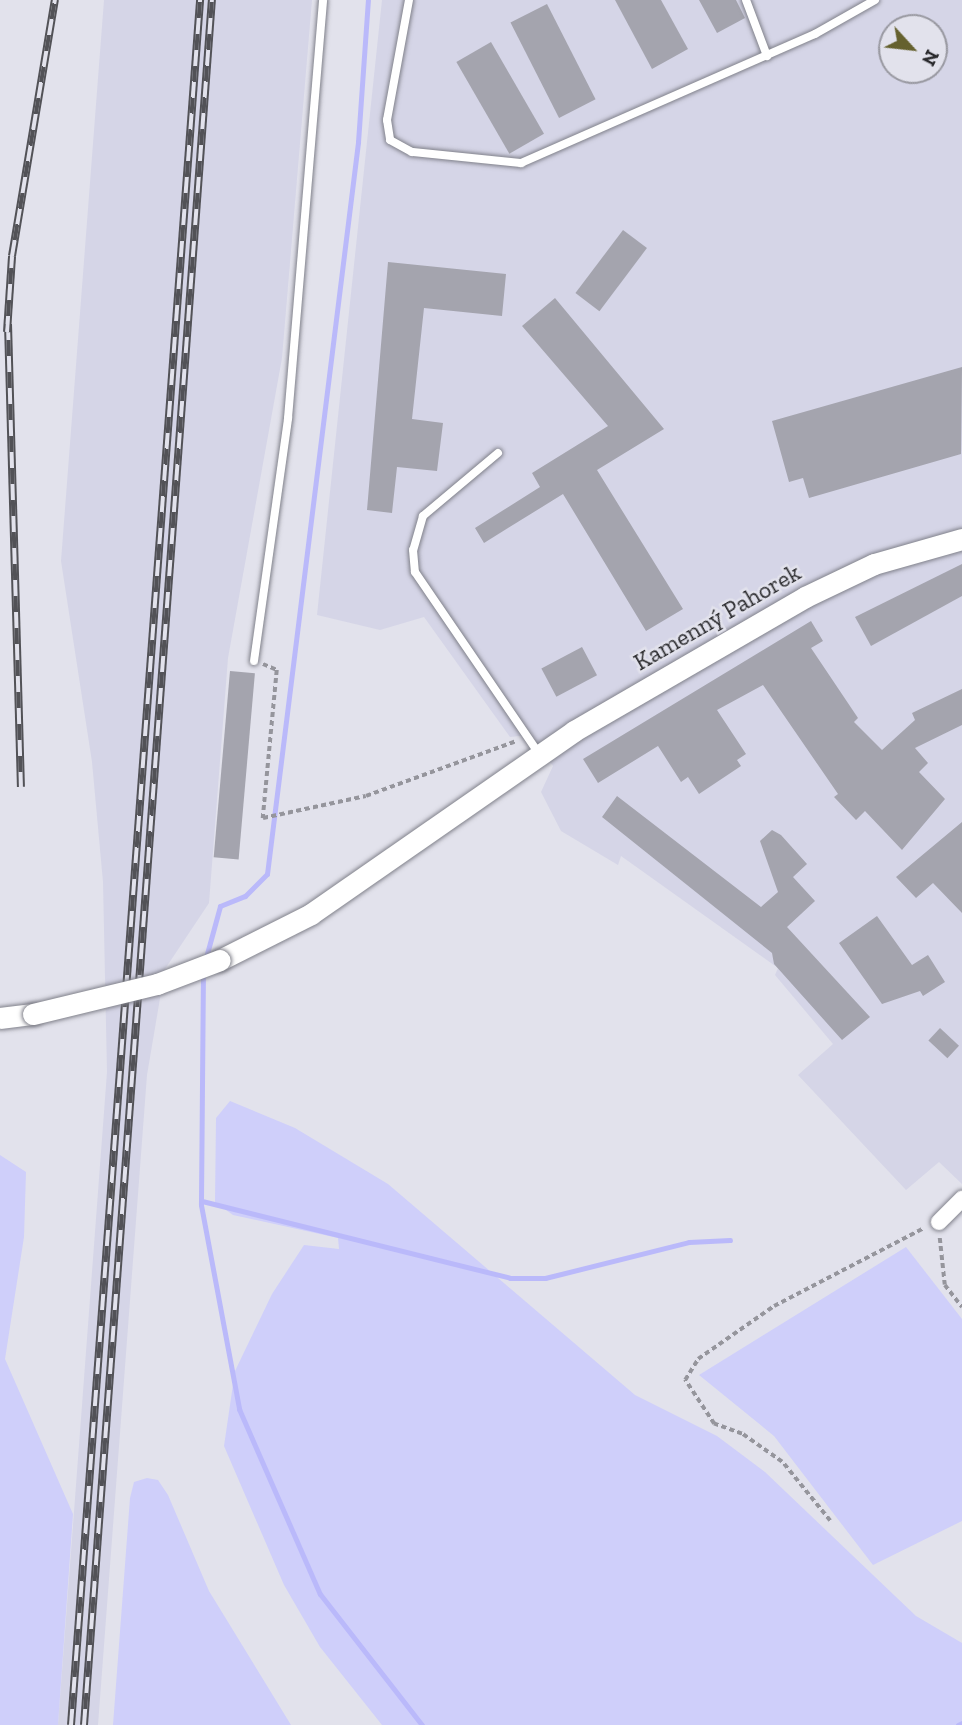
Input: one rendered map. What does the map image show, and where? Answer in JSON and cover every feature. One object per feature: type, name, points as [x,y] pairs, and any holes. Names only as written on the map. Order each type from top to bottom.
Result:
[{"type":"street","name":"Kamenný Pahorek","points":[[0,1018],[33,1014],[133,991],[220,960],[357,885],[513,772],[533,746],[839,579],[962,539]]},
{"type":"street","points":[[939,1222],[962,1199]]},
{"type":"lane","points":[[254,661],[288,418],[323,0]]},
{"type":"lane","points":[[409,0],[386,127],[396,146],[412,152],[520,163],[767,56],[875,0]]},
{"type":"lane","points":[[746,0],[767,56]]},
{"type":"lane","points":[[498,453],[423,516],[413,550],[415,572],[533,746]]},
{"type":"path","points":[[254,661],[278,670],[263,818],[366,796],[533,746]]},
{"type":"path","points":[[830,1521],[782,1462],[743,1434],[713,1424],[685,1380],[698,1359],[774,1306],[939,1222],[945,1285],[962,1307]]},
{"type":"shaded area","points":[[104,0],[312,0],[282,358],[228,658],[209,903],[165,969],[147,1075],[98,1725],[58,1725],[107,1072],[103,882],[92,762],[61,561]]},
{"type":"shaded area","points":[[382,0],[962,0],[962,1184],[939,1162],[906,1190],[798,1075],[833,1044],[775,975],[778,968],[621,856],[618,865],[561,831],[541,792],[553,766],[529,735],[510,737],[424,617],[380,630],[317,615]]},
{"type":"shaded area","points":[[230,1101],[295,1128],[388,1184],[635,1395],[717,1436],[765,1472],[916,1616],[962,1643],[962,1725],[382,1725],[320,1647],[284,1585],[224,1446],[235,1371],[272,1294],[304,1245],[339,1249],[338,1238],[233,1215],[215,1202],[216,1118]]},
{"type":"shaded area","points":[[0,1155],[26,1172],[24,1237],[5,1359],[73,1514],[58,1725],[0,1725]]},
{"type":"shaded area","points":[[906,1247],[962,1319],[962,1521],[873,1565],[774,1436],[699,1375]]},
{"type":"shaded area","points":[[147,1478],[158,1480],[168,1495],[209,1591],[291,1725],[113,1725],[130,1498],[134,1482]]},
{"type":"building","points":[[615,0],[661,0],[688,49],[652,69]]},
{"type":"building","points":[[699,0],[736,0],[745,18],[717,33]]},
{"type":"building","points":[[547,4],[596,99],[559,118],[510,23]]},
{"type":"building","points":[[491,42],[544,134],[509,154],[456,62]]},
{"type":"building","points":[[623,230],[647,248],[599,311],[575,293]]},
{"type":"building","points":[[388,262],[506,274],[502,316],[424,308],[412,419],[443,423],[437,471],[397,467],[392,513],[367,510]]},
{"type":"building","points":[[555,298],[664,429],[597,470],[683,609],[646,631],[563,494],[484,543],[475,528],[540,487],[532,473],[608,426],[522,326]]},
{"type":"building","points":[[962,367],[961,454],[809,498],[803,478],[789,482],[772,421]]},
{"type":"building","points":[[962,564],[962,596],[871,646],[855,617]]},
{"type":"building","points":[[811,621],[823,641],[811,648],[858,718],[854,722],[882,750],[915,720],[912,713],[962,689],[962,725],[915,748],[928,763],[919,772],[945,799],[902,850],[865,811],[856,820],[834,797],[838,794],[763,685],[717,710],[746,754],[737,760],[741,766],[699,794],[688,777],[681,782],[658,746],[598,783],[583,759]]},
{"type":"building","points":[[582,647],[597,675],[556,697],[541,669]]},
{"type":"building","points":[[230,671],[255,673],[239,859],[214,857]]},
{"type":"building","points":[[617,796],[761,907],[778,892],[760,841],[772,830],[781,835],[807,864],[793,877],[815,901],[787,927],[870,1017],[842,1040],[774,964],[772,953],[602,817]]},
{"type":"building","points":[[962,822],[962,913],[933,883],[916,898],[896,877]]},
{"type":"building","points":[[877,916],[912,965],[928,955],[945,982],[923,996],[920,991],[882,1004],[839,943]]},
{"type":"building","points":[[940,1028],[959,1046],[947,1058],[928,1040]]},
{"type":"waterway","points":[[205,961],[220,906],[245,896],[267,874],[358,142],[368,0]]},
{"type":"waterway","points":[[203,970],[201,1205],[239,1409],[320,1594],[422,1725]]},
{"type":"waterway","points":[[202,1201],[510,1278],[545,1278],[689,1242],[730,1240]]},
{"type":"waterway","points":[[958,1725],[962,1723]]},
{"type":"railway","points":[[7,332],[12,256],[55,0]]},
{"type":"railway","points":[[71,1725],[200,0]]},
{"type":"railway","points":[[84,1725],[212,0]]},
{"type":"railway","points":[[8,324],[21,787]]}]
